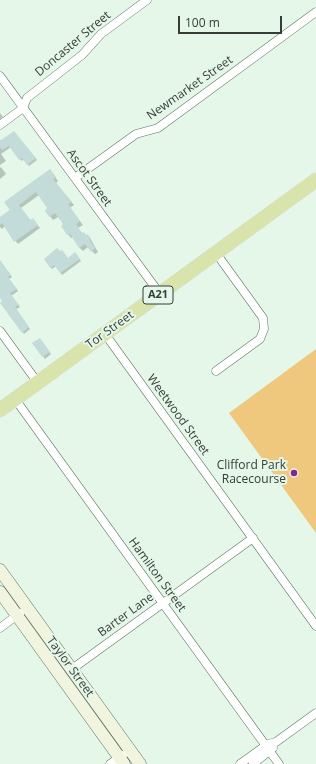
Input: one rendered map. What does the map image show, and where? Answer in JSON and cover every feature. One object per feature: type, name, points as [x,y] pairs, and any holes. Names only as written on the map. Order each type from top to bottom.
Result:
[{"type":"highway","name":"Tor Street","points":[[0,410],[316,180]]},
{"type":"main road","name":"Taylor Street","points":[[0,570],[140,764]]},
{"type":"main road","name":"Taylor Street","points":[[0,592],[118,762]]},
{"type":"street","name":"Doncaster Street","points":[[0,125],[23,108],[27,98],[82,55],[101,34],[147,0]]},
{"type":"street","name":"Newmarket Street","points":[[75,178],[136,134],[158,128],[316,12]]},
{"type":"street","name":"Ascot Street","points":[[0,76],[160,294]]},
{"type":"street","points":[[216,253],[263,318],[264,329],[260,339],[216,371]]},
{"type":"street","points":[[0,331],[38,383]]},
{"type":"street","name":"Weetwood Street","points":[[105,334],[316,626]]},
{"type":"street","name":"Hamilton Street","points":[[15,399],[279,764]]},
{"type":"street","name":"Barter Lane","points":[[72,669],[253,538]]},
{"type":"street","points":[[0,628],[28,608]]},
{"type":"street","points":[[253,764],[276,742],[316,713]]},
{"type":"street","points":[[240,764],[268,749]]},
{"type":"street","points":[[118,762],[130,750]]},
{"type":"shaded area","name":"Clifford Park Racecourse","points":[[316,349],[316,533],[229,413]]},
{"type":"building","points":[[14,131],[36,158],[27,165],[22,158],[19,160],[9,146],[2,150],[0,147],[0,141]]},
{"type":"building","points":[[50,169],[56,177],[53,179],[72,202],[68,204],[80,221],[76,224],[82,234],[84,232],[91,238],[89,239],[95,248],[91,252],[85,244],[79,248],[70,234],[67,235],[61,226],[63,224],[55,213],[49,217],[45,211],[47,208],[36,192],[19,205],[30,220],[33,218],[38,225],[14,242],[2,223],[0,225],[0,217],[10,210],[4,202]]},
{"type":"building","points":[[57,248],[60,251],[62,250],[68,258],[75,252],[80,259],[60,273],[54,265],[50,268],[44,259]]},
{"type":"building","points":[[0,260],[11,275],[8,277],[17,289],[10,293],[19,305],[15,307],[29,327],[22,333],[0,303],[2,301],[0,298]]},
{"type":"building","points":[[40,338],[50,352],[42,357],[32,343]]},
{"type":"place","name":"Clifford Park Racecourse","points":[[294,473]]}]
